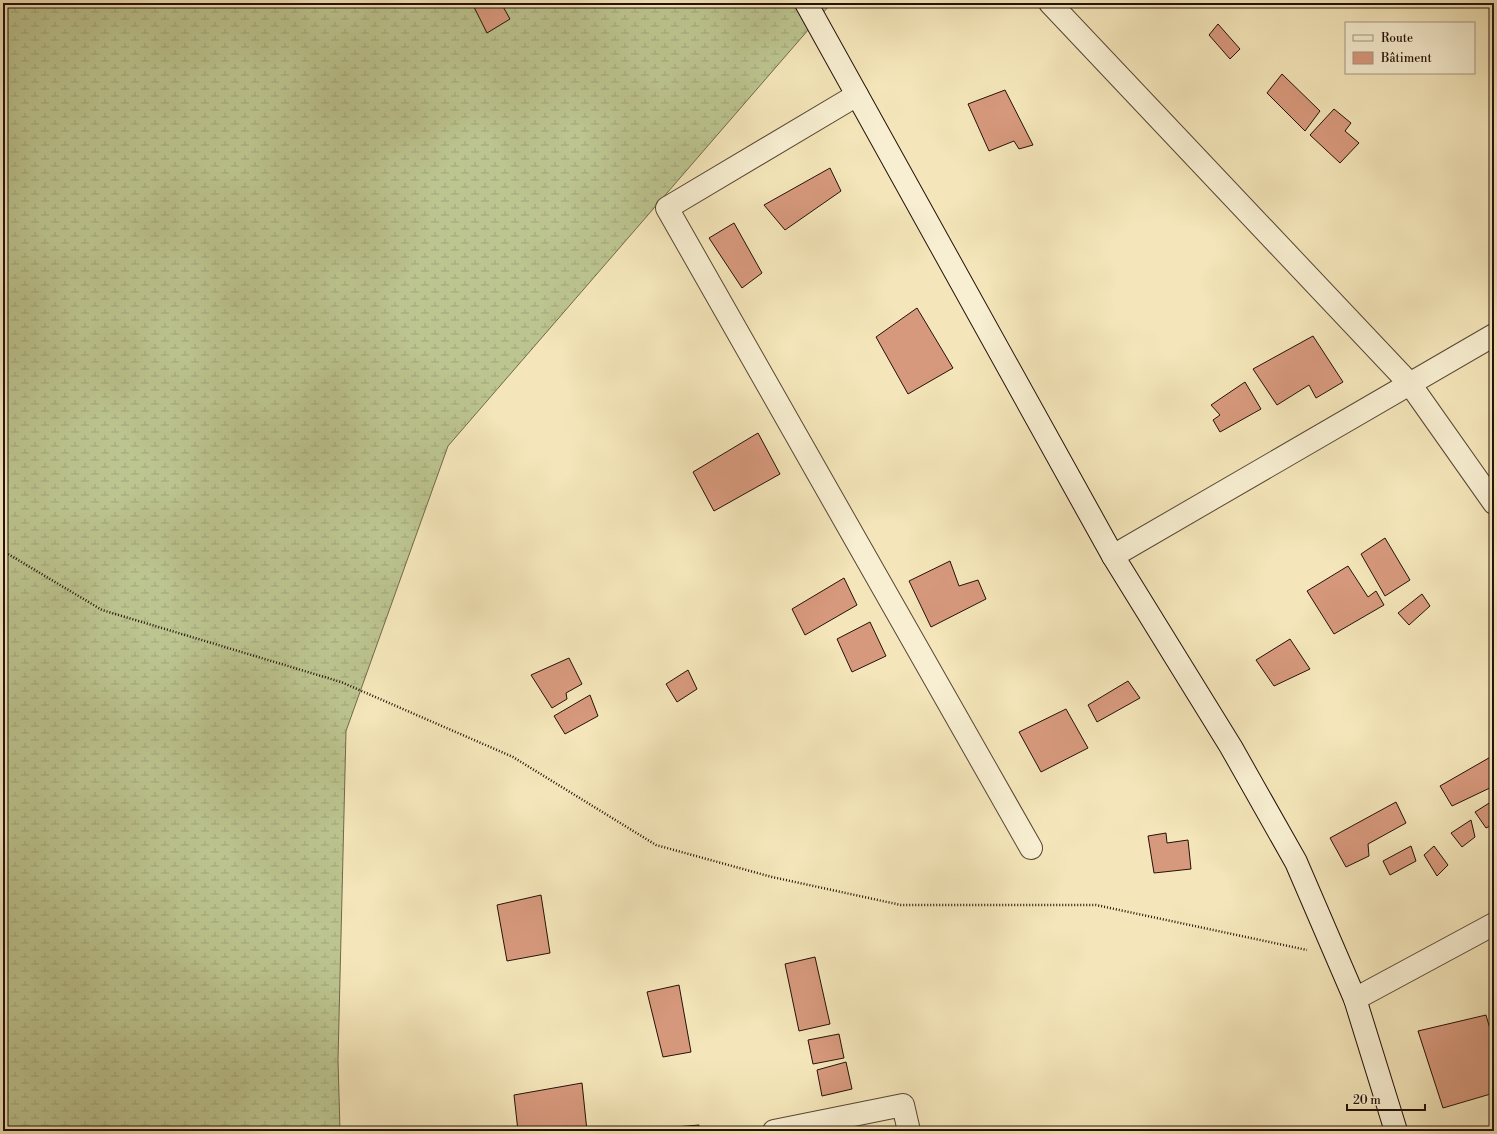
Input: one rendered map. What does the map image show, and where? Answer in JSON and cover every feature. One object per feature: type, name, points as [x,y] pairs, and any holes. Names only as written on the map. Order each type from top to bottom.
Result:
[{"type":"street","points":[[806,3],[1113,556],[1231,747],[1296,862],[1356,999],[1396,1131]]},
{"type":"street","points":[[1050,3],[1410,384],[1494,503]]},
{"type":"street","points":[[857,95],[667,208],[1031,848]]},
{"type":"street","points":[[1113,556],[1494,335]]},
{"type":"street","points":[[1356,999],[1494,924]]},
{"type":"street","points":[[774,1131],[903,1105],[909,1131]]},
{"type":"path","points":[[3,551],[102,610],[341,682],[513,756],[656,845],[772,877],[901,905],[1096,905],[1337,956]]},
{"type":"green space","points":[[3,3],[825,3],[828,7],[448,446],[346,731],[338,1060],[340,1131],[3,1131]]},
{"type":"building","points":[[472,3],[501,3],[510,19],[487,33]]},
{"type":"building","points":[[1218,24],[1240,49],[1230,59],[1209,35]]},
{"type":"building","points":[[1282,74],[1320,111],[1305,131],[1267,93]]},
{"type":"building","points":[[1005,90],[1033,145],[1019,149],[1014,141],[989,151],[968,104]]},
{"type":"building","points":[[1334,109],[1351,123],[1345,131],[1359,143],[1340,163],[1310,135]]},
{"type":"building","points":[[830,168],[841,191],[785,230],[764,205]]},
{"type":"building","points":[[734,223],[762,273],[742,288],[709,238]]},
{"type":"building","points":[[917,308],[953,368],[908,394],[876,337]]},
{"type":"building","points":[[1313,336],[1343,382],[1316,398],[1309,385],[1277,405],[1253,369]]},
{"type":"building","points":[[1245,382],[1261,409],[1220,432],[1213,420],[1220,415],[1211,405]]},
{"type":"building","points":[[758,433],[780,474],[714,511],[693,472]]},
{"type":"building","points":[[1385,538],[1410,580],[1385,596],[1361,554]]},
{"type":"building","points":[[950,561],[959,586],[978,580],[986,599],[931,627],[909,581]]},
{"type":"building","points":[[1348,566],[1368,597],[1376,591],[1384,605],[1334,634],[1307,591]]},
{"type":"building","points":[[844,578],[857,605],[805,635],[792,609]]},
{"type":"building","points":[[1422,594],[1430,606],[1409,625],[1398,613]]},
{"type":"building","points":[[870,622],[886,656],[852,672],[837,639]]},
{"type":"building","points":[[1290,639],[1310,669],[1274,686],[1256,660]]},
{"type":"building","points":[[569,658],[582,684],[566,693],[567,699],[552,708],[531,675]]},
{"type":"building","points":[[688,670],[697,689],[677,702],[666,684]]},
{"type":"building","points":[[1128,681],[1140,698],[1097,722],[1088,705]]},
{"type":"building","points":[[590,695],[598,716],[565,734],[554,716]]},
{"type":"building","points":[[1066,709],[1088,748],[1041,772],[1019,732]]},
{"type":"building","points":[[1494,755],[1494,786],[1452,806],[1440,786]]},
{"type":"building","points":[[1494,800],[1494,824],[1486,828],[1475,812]]},
{"type":"building","points":[[1396,802],[1406,823],[1368,844],[1369,856],[1346,867],[1330,838]]},
{"type":"building","points":[[1471,820],[1475,837],[1462,847],[1451,833]]},
{"type":"building","points":[[1166,833],[1167,843],[1188,840],[1191,869],[1154,873],[1148,836]]},
{"type":"building","points":[[1411,846],[1416,861],[1390,875],[1383,861]]},
{"type":"building","points":[[1434,846],[1448,865],[1437,876],[1424,855]]},
{"type":"building","points":[[541,895],[550,953],[507,961],[497,905]]},
{"type":"building","points":[[815,957],[830,1024],[799,1031],[785,964]]},
{"type":"building","points":[[679,985],[691,1052],[663,1057],[647,992]]},
{"type":"building","points":[[1486,1015],[1494,1043],[1494,1093],[1443,1108],[1418,1031]]},
{"type":"building","points":[[839,1034],[844,1058],[813,1064],[808,1040]]},
{"type":"building","points":[[846,1062],[852,1089],[822,1096],[817,1070]]},
{"type":"building","points":[[582,1083],[587,1131],[518,1131],[514,1095]]},
{"type":"building","points":[[699,1125],[700,1131],[676,1131],[675,1127]]}]
